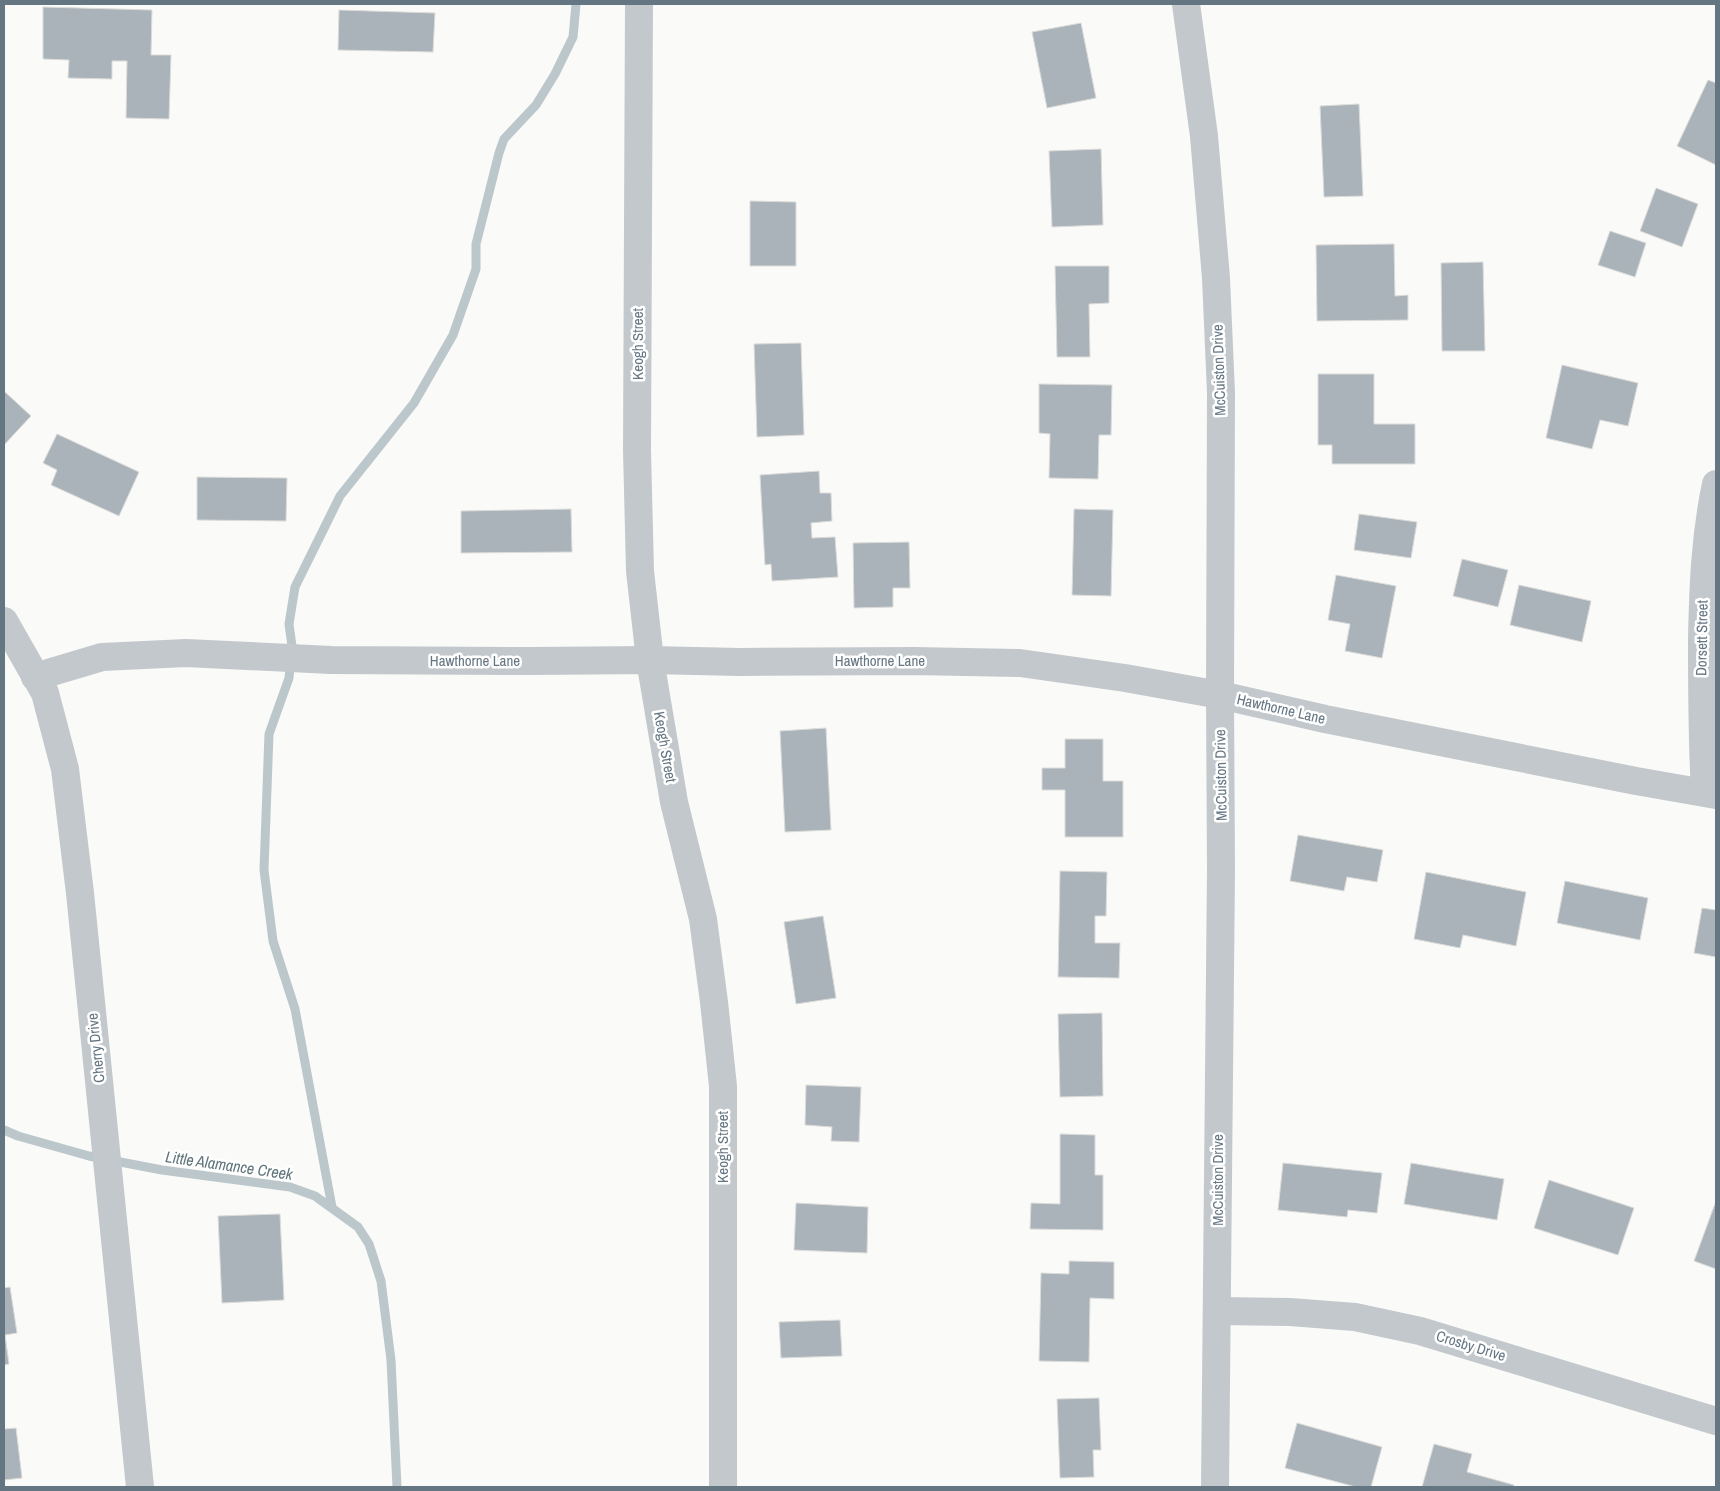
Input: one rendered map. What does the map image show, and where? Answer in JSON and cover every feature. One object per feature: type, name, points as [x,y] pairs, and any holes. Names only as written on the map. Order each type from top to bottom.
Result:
[{"type":"street","name":"Keogh Street","points":[[640,4],[637,450],[640,572],[650,660],[674,802],[703,919],[723,1086],[722,1487]]},
{"type":"street","name":"McCuiston Drive","points":[[1186,4],[1204,136],[1216,278],[1221,393],[1221,870],[1215,1487]]},
{"type":"street","name":"Dorsett Street","points":[[1711,793],[1701,726],[1703,577],[1710,513],[1716,484]]},
{"type":"street","name":"Cherry Drive","points":[[4,621],[45,693],[65,769],[80,893],[140,1487]]},
{"type":"street","name":"Hawthorne Lane","points":[[35,677],[102,657],[186,653],[331,660],[1020,663],[1125,678],[1220,695],[1325,719],[1636,781],[1711,793]]},
{"type":"street","name":"Crosby Drive","points":[[1218,1311],[1290,1312],[1355,1317],[1420,1331],[1716,1420]]},
{"type":"building","points":[[43,7],[152,10],[151,55],[171,55],[169,119],[126,118],[127,61],[112,61],[112,79],[68,78],[69,60],[43,59]]},
{"type":"building","points":[[339,10],[435,13],[433,52],[338,50]]},
{"type":"building","points":[[1081,23],[1096,98],[1047,108],[1032,32]]},
{"type":"building","points":[[1708,80],[1716,83],[1716,165],[1677,146]]},
{"type":"building","points":[[1359,104],[1363,196],[1324,197],[1320,106]]},
{"type":"building","points":[[1101,149],[1103,225],[1052,227],[1049,151]]},
{"type":"building","points":[[1656,188],[1698,204],[1682,247],[1640,231]]},
{"type":"building","points":[[750,201],[796,202],[796,266],[750,266]]},
{"type":"building","points":[[1610,231],[1646,243],[1635,277],[1598,265]]},
{"type":"building","points":[[1394,244],[1395,296],[1408,295],[1408,320],[1317,321],[1316,245]]},
{"type":"building","points":[[1483,262],[1485,351],[1442,351],[1441,263]]},
{"type":"building","points":[[1055,266],[1109,266],[1109,303],[1089,304],[1090,357],[1057,357]]},
{"type":"building","points":[[801,343],[804,435],[757,437],[754,344]]},
{"type":"building","points":[[1562,365],[1638,383],[1628,426],[1600,420],[1592,449],[1546,438]]},
{"type":"building","points":[[1318,374],[1374,374],[1374,424],[1415,424],[1415,464],[1332,464],[1332,445],[1318,445]]},
{"type":"building","points":[[1039,384],[1112,385],[1111,435],[1099,435],[1098,479],[1049,478],[1050,434],[1039,433]]},
{"type":"building","points":[[4,391],[31,416],[4,445]]},
{"type":"building","points":[[57,434],[139,472],[119,516],[51,485],[57,470],[43,463]]},
{"type":"building","points":[[819,471],[820,493],[831,493],[832,521],[811,523],[812,538],[835,537],[838,577],[772,581],[771,564],[765,565],[760,475]]},
{"type":"building","points":[[197,477],[287,478],[286,521],[197,520]]},
{"type":"building","points":[[571,509],[572,552],[461,553],[461,511]]},
{"type":"building","points":[[1074,509],[1113,510],[1111,596],[1072,595]]},
{"type":"building","points":[[1359,514],[1417,522],[1411,558],[1354,550]]},
{"type":"building","points":[[909,542],[910,588],[893,588],[893,607],[854,608],[853,543]]},
{"type":"building","points":[[1462,559],[1508,570],[1498,607],[1453,596]]},
{"type":"building","points":[[1336,575],[1396,586],[1382,658],[1345,651],[1350,624],[1328,620]]},
{"type":"building","points":[[1519,585],[1591,601],[1582,642],[1510,625]]},
{"type":"building","points":[[826,728],[831,830],[785,832],[780,731]]},
{"type":"building","points":[[1065,739],[1103,739],[1103,781],[1123,781],[1123,837],[1065,837],[1065,790],[1042,790],[1042,768],[1065,768]]},
{"type":"building","points":[[1298,835],[1383,850],[1377,882],[1347,877],[1344,891],[1290,881]]},
{"type":"building","points":[[1060,871],[1107,872],[1106,916],[1095,916],[1095,943],[1120,943],[1119,978],[1058,977]]},
{"type":"building","points":[[1426,872],[1526,892],[1516,946],[1463,935],[1460,948],[1414,939]]},
{"type":"building","points":[[1565,881],[1648,898],[1640,940],[1557,923]]},
{"type":"building","points":[[1702,908],[1716,910],[1716,957],[1694,953]]},
{"type":"building","points":[[823,916],[836,998],[796,1004],[784,922]]},
{"type":"building","points":[[1102,1013],[1103,1096],[1060,1097],[1058,1014]]},
{"type":"building","points":[[806,1085],[861,1087],[859,1142],[831,1141],[832,1127],[805,1125]]},
{"type":"building","points":[[1060,1134],[1095,1135],[1095,1175],[1103,1175],[1103,1230],[1030,1229],[1031,1203],[1060,1204]]},
{"type":"building","points":[[1283,1163],[1382,1173],[1377,1213],[1348,1210],[1347,1217],[1278,1210]]},
{"type":"building","points":[[1411,1163],[1504,1179],[1497,1220],[1404,1204]]},
{"type":"building","points":[[1549,1180],[1634,1208],[1618,1255],[1534,1228]]},
{"type":"building","points":[[1716,1201],[1716,1269],[1694,1261]]},
{"type":"building","points":[[796,1203],[868,1207],[867,1253],[794,1250]]},
{"type":"building","points":[[280,1214],[284,1300],[222,1303],[218,1216]]},
{"type":"building","points":[[1069,1261],[1114,1262],[1114,1299],[1090,1298],[1089,1362],[1039,1361],[1041,1273],[1069,1274]]},
{"type":"building","points":[[10,1287],[17,1333],[5,1335],[9,1364],[4,1365],[4,1288]]},
{"type":"building","points":[[840,1320],[842,1356],[781,1358],[779,1322]]},
{"type":"building","points":[[1099,1398],[1101,1450],[1093,1450],[1094,1477],[1060,1478],[1057,1399]]},
{"type":"building","points":[[1297,1423],[1382,1447],[1371,1487],[1356,1487],[1285,1468]]},
{"type":"building","points":[[16,1428],[22,1478],[4,1480],[4,1429]]},
{"type":"building","points":[[1434,1444],[1472,1454],[1467,1472],[1514,1485],[1513,1487],[1422,1487]]},
{"type":"waterway","points":[[332,1207],[295,1009],[273,941],[264,870],[269,734],[289,678],[292,646],[289,624],[295,587],[340,496],[414,403],[453,335],[476,269],[476,244],[504,139],[536,105],[555,74],[573,37],[576,4]]},
{"type":"waterway","name":"Little Alamance Creek","points":[[4,1130],[18,1136],[89,1156],[162,1170],[290,1187],[315,1196],[358,1227],[369,1244],[381,1281],[391,1360],[397,1487]]}]
